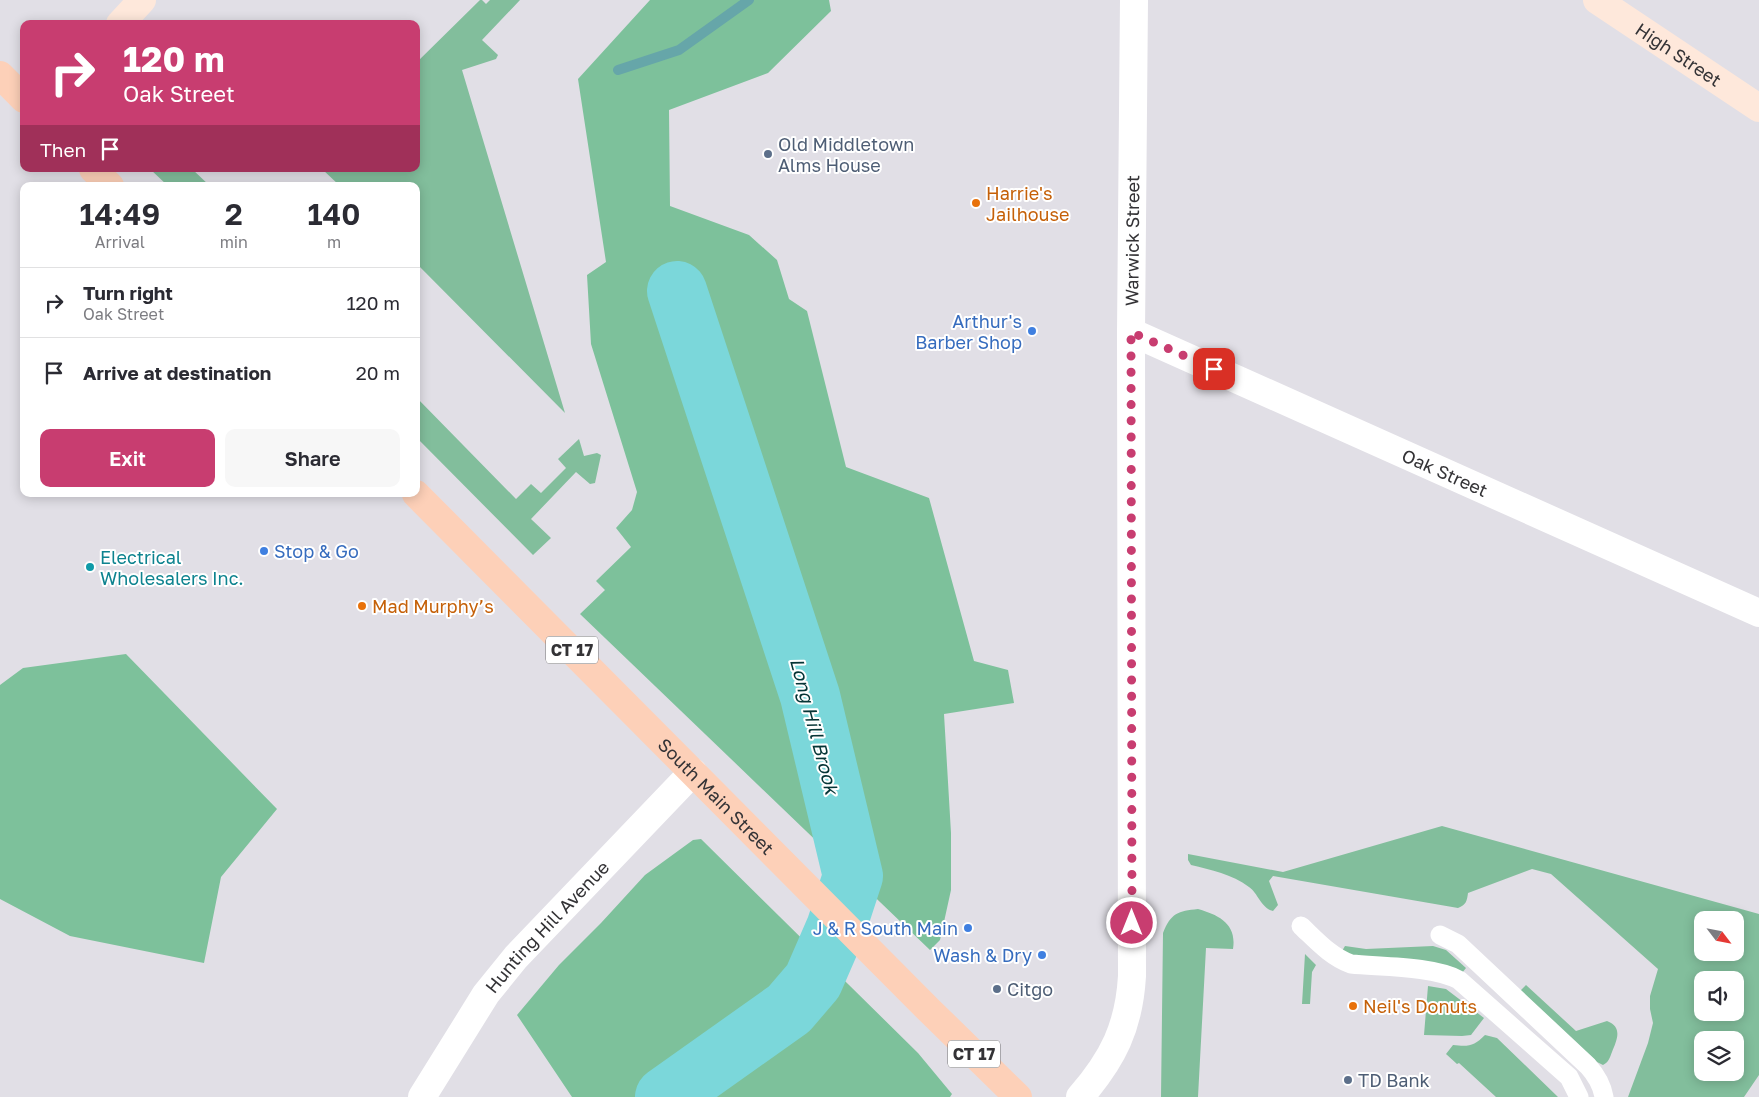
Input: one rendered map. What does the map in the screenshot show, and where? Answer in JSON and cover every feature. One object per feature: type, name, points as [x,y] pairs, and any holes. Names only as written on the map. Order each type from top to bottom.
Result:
[{"type":"main road","points":[[0,75],[20,95]]},
{"type":"main road","points":[[96,172],[106,182]]},
{"type":"main road","name":"South Main Street","points":[[419,497],[930,1011],[1018,1097]]},
{"type":"street","points":[[124,20],[142,0]]},
{"type":"street","name":"Warwick Street","points":[[1080,1097],[1114,1051],[1126,1017],[1131,996],[1132,976],[1131,332],[1134,0]]},
{"type":"street","name":"High Street","points":[[1597,0],[1759,108]]},
{"type":"street","name":"Oak Street","points":[[1131,332],[1759,613]]},
{"type":"street","name":"Hunting Hill Avenue","points":[[422,1097],[486,994],[516,957],[693,772]]},
{"type":"lane","points":[[1300,926],[1342,961],[1351,964],[1412,969],[1444,974],[1460,980],[1569,1077],[1579,1097]]},
{"type":"lane","points":[[1440,935],[1458,944],[1588,1066],[1595,1074],[1604,1097]]},
{"type":"green space","points":[[480,0],[486,4],[490,0],[520,0],[482,40],[498,55],[496,59],[462,70],[565,413],[420,267],[420,182],[336,182],[325,172],[420,172],[420,59]]},
{"type":"green space","points":[[650,0],[829,0],[831,11],[768,73],[669,110],[670,206],[749,235],[777,260],[789,299],[807,311],[846,467],[929,498],[974,661],[1008,670],[1014,703],[944,714],[951,833],[951,890],[940,940],[930,950],[580,614],[605,590],[596,581],[631,547],[616,528],[632,510],[637,492],[591,344],[587,275],[606,262],[578,79]]},
{"type":"green space","points":[[153,172],[195,172],[206,182],[164,182]]},
{"type":"green space","points":[[420,401],[516,499],[531,484],[541,493],[566,468],[558,459],[579,439],[584,456],[597,453],[601,455],[595,483],[590,484],[576,472],[531,519],[551,538],[533,555],[420,441]]},
{"type":"green space","points":[[126,654],[277,809],[221,877],[204,963],[70,936],[0,899],[0,685],[23,668]]},
{"type":"green space","points":[[1442,826],[1759,914],[1759,1075],[1744,1097],[1628,1097],[1648,1043],[1653,1023],[1650,996],[1658,969],[1551,874],[1532,869],[1468,893],[1466,902],[1458,908],[1273,876],[1269,881],[1278,905],[1273,911],[1265,907],[1252,890],[1236,879],[1191,865],[1188,860],[1188,854],[1283,872]]},
{"type":"green space","points":[[701,839],[918,1053],[952,1094],[950,1097],[572,1097],[517,1015],[559,965],[645,875],[693,840]]},
{"type":"green space","points":[[1198,909],[1213,914],[1225,922],[1232,933],[1234,940],[1233,949],[1206,948],[1198,1097],[1161,1097],[1163,933],[1169,921],[1176,914]]},
{"type":"green space","points":[[1345,946],[1366,949],[1433,946],[1446,950],[1466,968],[1462,973],[1347,956],[1342,951]]},
{"type":"green space","points":[[1305,954],[1316,965],[1312,972],[1310,1004],[1302,1004]]},
{"type":"green space","points":[[1526,985],[1576,1031],[1607,1021],[1612,1024],[1617,1030],[1617,1038],[1607,1062],[1603,1065],[1597,1062],[1520,991]]},
{"type":"green space","points":[[1428,986],[1446,989],[1484,1018],[1471,1035],[1424,1035]]},
{"type":"green space","points":[[1485,1035],[1497,1038],[1558,1097],[1496,1097],[1459,1063],[1457,1064],[1446,1054],[1453,1045],[1471,1045]]},
{"type":"waterway","points":[[618,70],[679,50],[749,0]]},
{"type":"waterway","name":"Long Hill Brook","points":[[665,1097],[789,1009],[813,981],[836,928],[853,876],[810,696],[677,291]]},
{"type":"place","name":"Old Middletown Alms House","points":[[768,154]]},
{"type":"place","name":"Harrie's Jailhouse","points":[[976,203]]},
{"type":"place","name":"Arthur's Barber Shop","points":[[1032,331]]},
{"type":"place","name":"Stop & Go","points":[[264,551]]},
{"type":"place","name":"Electrical Wholesalers Inc.","points":[[90,567]]},
{"type":"place","name":"Mad Murphy’s","points":[[362,606]]},
{"type":"place","name":"J & R South Main","points":[[968,928]]},
{"type":"place","name":"Wash & Dry","points":[[1042,955]]},
{"type":"place","name":"Citgo","points":[[997,989]]},
{"type":"place","name":"Neil's Donuts","points":[[1353,1006]]},
{"type":"place","name":"TD Bank","points":[[1348,1080]]},
{"type":"route","points":[[1132,923],[1131,332],[1214,369]]}]
